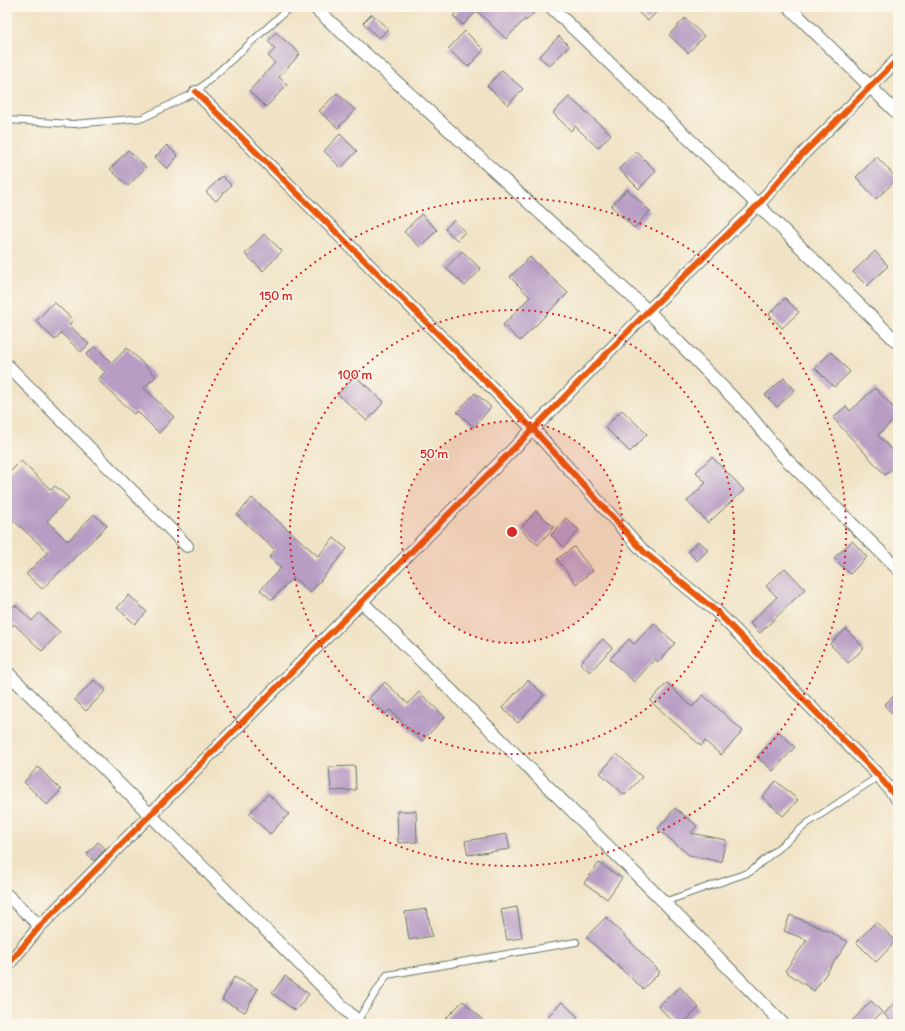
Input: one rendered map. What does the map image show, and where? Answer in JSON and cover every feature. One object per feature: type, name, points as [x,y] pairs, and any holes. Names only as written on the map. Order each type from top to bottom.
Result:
[{"type":"street","points":[[314,7],[648,311],[746,410],[782,455],[898,569]]},
{"type":"street","points":[[551,7],[758,205],[898,344]]},
{"type":"street","points":[[789,7],[898,114]]},
{"type":"street","points":[[7,966],[40,926],[361,601],[533,430],[648,311],[758,205],[798,159],[869,86],[898,59]]},
{"type":"street","points":[[196,92],[533,430],[644,552],[716,612],[879,776],[898,800]]},
{"type":"street","points":[[7,364],[187,546]]},
{"type":"street","points":[[361,601],[664,902],[783,1024]]},
{"type":"street","points":[[7,672],[357,1023]]},
{"type":"street","points":[[7,895],[40,926]]},
{"type":"lane","points":[[7,120],[72,124],[143,118],[196,92],[290,7]]},
{"type":"lane","points":[[664,902],[750,872],[808,823],[879,776]]},
{"type":"lane","points":[[357,1023],[387,976],[576,942]]},
{"type":"building","points":[[461,7],[540,7],[526,21],[525,19],[506,39],[477,11],[463,25],[453,16]]},
{"type":"building","points":[[632,7],[661,7],[648,21]]},
{"type":"building","points":[[372,14],[388,29],[379,38],[363,23]]},
{"type":"building","points":[[685,18],[704,36],[688,53],[669,35]]},
{"type":"building","points":[[465,31],[484,50],[468,67],[448,49]]},
{"type":"building","points":[[276,32],[300,54],[279,77],[287,85],[266,107],[249,91],[275,63],[268,56],[275,49],[268,41]]},
{"type":"building","points":[[559,36],[569,46],[550,66],[539,57]]},
{"type":"building","points":[[502,70],[523,89],[508,105],[487,86]]},
{"type":"building","points":[[337,93],[355,110],[338,128],[319,111]]},
{"type":"building","points":[[569,97],[611,134],[598,148],[575,126],[571,131],[553,113]]},
{"type":"building","points":[[340,134],[357,151],[341,168],[324,151]]},
{"type":"building","points":[[167,145],[178,156],[167,169],[155,157]]},
{"type":"building","points":[[128,150],[146,167],[128,186],[110,169]]},
{"type":"building","points":[[636,151],[656,171],[639,189],[619,169]]},
{"type":"building","points":[[877,157],[897,179],[876,199],[856,177]]},
{"type":"building","points":[[222,176],[231,185],[216,201],[206,192]]},
{"type":"building","points":[[627,189],[650,211],[634,228],[611,206]]},
{"type":"building","points":[[421,214],[437,230],[420,247],[404,232]]},
{"type":"building","points":[[454,220],[465,232],[457,240],[445,229]]},
{"type":"building","points":[[264,234],[282,251],[263,271],[245,254]]},
{"type":"building","points":[[462,251],[481,269],[465,286],[446,268]]},
{"type":"building","points":[[875,251],[888,266],[867,286],[853,272]]},
{"type":"building","points":[[530,257],[568,293],[520,341],[503,325],[530,297],[510,277]]},
{"type":"building","points":[[785,298],[799,312],[782,328],[769,314]]},
{"type":"building","points":[[54,302],[73,320],[69,325],[89,344],[81,352],[61,333],[55,340],[36,321]]},
{"type":"building","points":[[95,346],[112,363],[127,348],[156,376],[144,388],[174,417],[159,433],[137,411],[134,414],[98,380],[105,372],[86,355]]},
{"type":"building","points":[[831,352],[850,372],[834,387],[815,368]]},
{"type":"building","points":[[355,376],[384,402],[367,421],[338,394]]},
{"type":"building","points":[[784,378],[795,390],[777,407],[765,395]]},
{"type":"building","points":[[875,388],[898,412],[898,416],[878,435],[898,456],[898,463],[885,475],[833,418],[846,406],[850,411]]},
{"type":"building","points":[[475,393],[491,407],[474,427],[457,412]]},
{"type":"building","points":[[622,410],[647,434],[630,452],[605,427]]},
{"type":"building","points":[[712,457],[744,490],[708,523],[687,501],[706,483],[696,472]]},
{"type":"building","points":[[21,461],[51,490],[55,486],[69,498],[47,521],[66,540],[69,540],[94,514],[107,526],[42,589],[26,574],[48,552],[13,520],[7,527],[7,475]]},
{"type":"building","points":[[252,498],[318,556],[334,538],[347,549],[310,593],[293,577],[272,600],[260,590],[281,568],[269,557],[275,550],[237,515]]},
{"type":"building","points":[[536,511],[554,527],[538,545],[520,529]]},
{"type":"building","points":[[566,518],[579,530],[564,547],[551,535]]},
{"type":"building","points":[[699,541],[708,550],[697,561],[688,551]]},
{"type":"building","points":[[852,541],[867,557],[850,574],[834,558]]},
{"type":"building","points":[[574,547],[593,571],[576,584],[557,559]]},
{"type":"building","points":[[785,568],[805,589],[760,633],[750,623],[777,597],[766,586]]},
{"type":"building","points":[[129,595],[147,612],[135,624],[117,608]]},
{"type":"building","points":[[15,605],[32,621],[39,613],[60,632],[42,651],[14,624],[7,631],[7,613]]},
{"type":"building","points":[[654,623],[675,643],[658,662],[655,659],[634,682],[610,659],[629,639],[634,644]]},
{"type":"building","points":[[846,629],[864,648],[848,663],[830,644]]},
{"type":"building","points":[[603,639],[612,648],[590,672],[580,663]]},
{"type":"building","points":[[94,680],[106,690],[86,711],[75,700]]},
{"type":"building","points":[[528,680],[544,695],[518,723],[502,708]]},
{"type":"building","points":[[385,682],[408,704],[419,692],[445,717],[422,741],[390,710],[386,714],[369,698]]},
{"type":"building","points":[[667,683],[692,707],[703,695],[743,731],[721,755],[705,741],[701,746],[650,701]]},
{"type":"building","points":[[898,692],[898,719],[884,705]]},
{"type":"building","points":[[779,732],[795,747],[773,771],[757,757]]},
{"type":"building","points":[[617,754],[642,777],[625,795],[600,773]]},
{"type":"building","points":[[355,766],[356,790],[331,791],[329,767]]},
{"type":"building","points":[[38,767],[61,790],[47,805],[24,782]]},
{"type":"building","points":[[776,781],[798,800],[783,816],[762,797]]},
{"type":"building","points":[[268,794],[289,814],[270,834],[249,814]]},
{"type":"building","points":[[675,808],[697,826],[691,833],[726,840],[721,862],[689,855],[658,829]]},
{"type":"building","points":[[397,811],[416,811],[417,842],[398,843]]},
{"type":"building","points":[[507,834],[510,849],[468,855],[465,841]]},
{"type":"building","points":[[98,842],[106,849],[94,861],[87,854]]},
{"type":"building","points":[[599,863],[622,878],[607,899],[584,883]]},
{"type":"building","points":[[517,907],[522,938],[507,940],[501,910]]},
{"type":"building","points":[[427,909],[432,936],[409,940],[405,912]]},
{"type":"building","points":[[790,915],[830,932],[848,942],[814,991],[785,971],[807,940],[784,931]]},
{"type":"building","points":[[606,917],[660,972],[643,989],[586,937]]},
{"type":"building","points":[[876,922],[896,941],[876,962],[856,942]]},
{"type":"building","points":[[285,976],[309,994],[295,1011],[272,993]]},
{"type":"building","points":[[234,977],[258,989],[245,1012],[222,1000]]},
{"type":"building","points":[[680,987],[699,1008],[682,1024],[675,1024],[658,1006]]},
{"type":"building","points":[[898,999],[898,1024],[894,1024],[884,1014]]},
{"type":"building","points":[[463,1001],[487,1024],[452,1024],[446,1018]]},
{"type":"building","points":[[871,1001],[882,1012],[870,1024],[849,1024]]},
{"type":"building","points":[[562,1002],[578,1017],[572,1024],[554,1024],[547,1017]]},
{"type":"cycle path","points":[[7,966],[40,926],[648,311],[758,205],[798,159],[898,59]]},
{"type":"cycle path","points":[[196,92],[533,429],[644,552],[716,611],[879,776],[898,800]]}]
